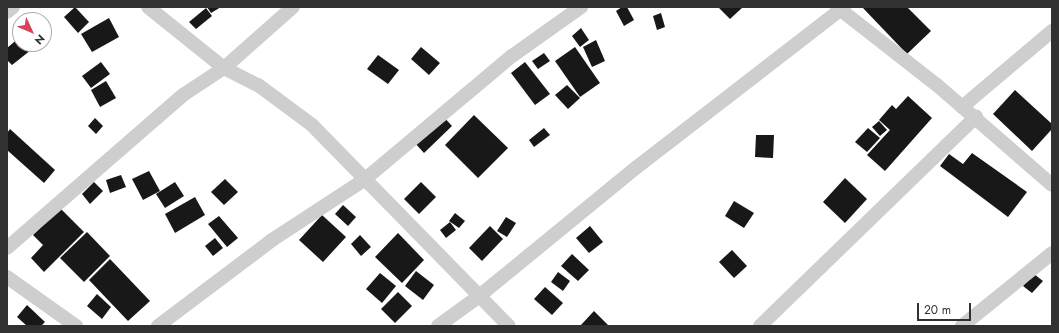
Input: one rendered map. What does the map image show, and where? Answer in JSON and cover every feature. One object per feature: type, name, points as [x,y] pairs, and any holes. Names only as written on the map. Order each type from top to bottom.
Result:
[{"type":"street","points":[[7,12],[13,7]]},
{"type":"street","points":[[148,7],[224,68],[258,85],[312,125],[478,297],[509,326]]},
{"type":"street","points":[[7,248],[183,95],[224,68],[293,7]]},
{"type":"street","points":[[158,326],[272,240],[364,180],[512,56],[581,7]]},
{"type":"street","points":[[438,326],[478,297],[637,167],[841,8],[976,117],[1052,185]]},
{"type":"street","points":[[962,107],[1052,31]]},
{"type":"street","points":[[760,326],[976,117]]},
{"type":"street","points":[[962,326],[1052,254]]},
{"type":"street","points":[[7,277],[76,326]]},
{"type":"building","points":[[75,7],[89,22],[78,33],[64,17]]},
{"type":"building","points":[[207,7],[221,7],[211,13]]},
{"type":"building","points":[[622,7],[627,7],[634,20],[624,26],[616,11]]},
{"type":"building","points":[[718,7],[743,7],[730,19]]},
{"type":"building","points":[[862,7],[907,7],[931,31],[907,54]]},
{"type":"building","points":[[206,8],[212,16],[196,29],[189,22]]},
{"type":"building","points":[[661,13],[665,27],[657,30],[653,16]]},
{"type":"building","points":[[109,18],[119,37],[92,52],[81,34]]},
{"type":"building","points":[[581,28],[589,40],[580,47],[572,36]]},
{"type":"building","points":[[596,40],[605,61],[592,67],[583,47]]},
{"type":"building","points":[[12,44],[12,52],[28,52],[12,65],[7,60],[7,48]]},
{"type":"building","points":[[421,47],[440,63],[429,75],[411,59]]},
{"type":"building","points":[[575,47],[600,83],[580,97],[555,61]]},
{"type":"building","points":[[544,53],[550,61],[538,69],[532,61]]},
{"type":"building","points":[[378,55],[399,70],[388,84],[367,69]]},
{"type":"building","points":[[101,62],[110,74],[91,88],[82,76]]},
{"type":"building","points":[[525,62],[550,94],[535,105],[511,73]]},
{"type":"building","points":[[106,81],[116,98],[100,107],[91,90]]},
{"type":"building","points":[[567,85],[580,98],[568,109],[555,95]]},
{"type":"building","points":[[1015,90],[1052,124],[1052,129],[1032,151],[993,114]]},
{"type":"building","points":[[908,96],[932,118],[885,171],[867,155],[890,130],[879,120],[892,105],[896,109]]},
{"type":"building","points":[[442,115],[452,126],[424,153],[414,142]]},
{"type":"building","points":[[474,115],[508,148],[478,178],[445,145]]},
{"type":"building","points":[[95,118],[103,126],[96,134],[88,126]]},
{"type":"building","points":[[879,121],[887,130],[880,136],[872,127]]},
{"type":"building","points":[[544,128],[550,135],[534,147],[529,140]]},
{"type":"building","points":[[868,128],[880,138],[867,152],[855,142]]},
{"type":"building","points":[[10,129],[55,170],[44,183],[7,150],[7,133]]},
{"type":"building","points":[[756,135],[774,135],[773,158],[755,157]]},
{"type":"building","points":[[972,153],[1027,192],[1008,217],[940,166],[949,154],[963,164]]},
{"type":"building","points":[[149,171],[160,191],[143,200],[132,179]]},
{"type":"building","points":[[121,175],[126,187],[110,193],[106,180]]},
{"type":"building","points":[[845,178],[867,199],[845,223],[823,202]]},
{"type":"building","points":[[225,179],[238,192],[224,205],[211,192]]},
{"type":"building","points":[[94,182],[103,191],[90,204],[82,194]]},
{"type":"building","points":[[175,182],[184,196],[165,208],[156,194]]},
{"type":"building","points":[[421,182],[436,197],[419,214],[404,199]]},
{"type":"building","points":[[195,197],[205,215],[175,233],[165,214]]},
{"type":"building","points":[[734,201],[754,213],[744,228],[725,216]]},
{"type":"building","points":[[343,205],[356,217],[348,226],[335,214]]},
{"type":"building","points":[[60,208],[84,232],[44,272],[31,258],[43,245],[33,235]]},
{"type":"building","points":[[455,213],[465,221],[459,228],[449,221]]},
{"type":"building","points":[[322,215],[346,237],[323,262],[299,240]]},
{"type":"building","points":[[219,216],[238,238],[227,247],[208,224]]},
{"type":"building","points":[[506,217],[516,223],[507,237],[497,231]]},
{"type":"building","points":[[450,222],[456,230],[446,238],[440,230]]},
{"type":"building","points":[[490,226],[503,239],[482,261],[469,248]]},
{"type":"building","points":[[590,226],[603,242],[589,253],[576,238]]},
{"type":"building","points":[[87,232],[110,256],[84,282],[60,258]]},
{"type":"building","points":[[398,233],[424,260],[402,283],[375,257]]},
{"type":"building","points":[[360,235],[371,247],[361,256],[351,244]]},
{"type":"building","points":[[215,238],[223,248],[213,256],[205,246]]},
{"type":"building","points":[[732,250],[747,266],[734,278],[719,262]]},
{"type":"building","points":[[572,254],[589,270],[578,281],[561,266]]},
{"type":"building","points":[[110,259],[150,301],[128,321],[89,280]]},
{"type":"building","points":[[416,271],[434,285],[423,300],[405,286]]},
{"type":"building","points":[[558,272],[570,281],[563,291],[551,282]]},
{"type":"building","points":[[380,273],[396,286],[382,303],[366,289]]},
{"type":"building","points":[[1034,274],[1043,281],[1032,293],[1023,286]]},
{"type":"building","points":[[545,287],[563,303],[552,315],[534,299]]},
{"type":"building","points":[[398,292],[412,306],[395,323],[381,309]]},
{"type":"building","points":[[97,294],[111,307],[102,319],[87,306]]},
{"type":"building","points":[[27,305],[45,322],[41,326],[27,326],[17,317]]},
{"type":"building","points":[[594,311],[609,326],[580,326]]}]
